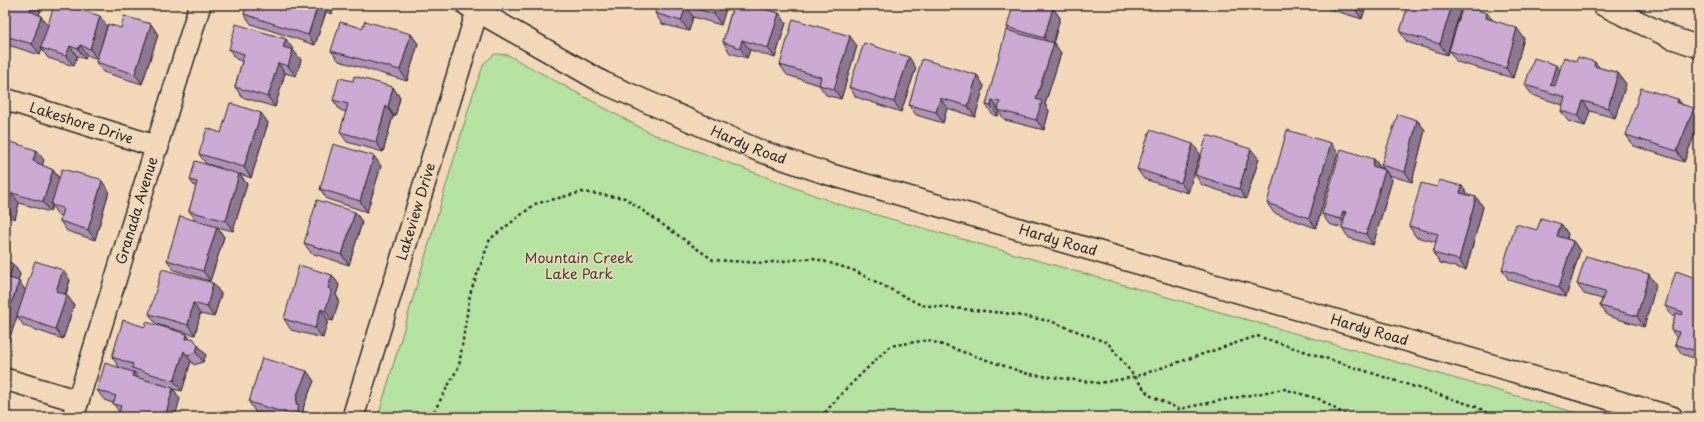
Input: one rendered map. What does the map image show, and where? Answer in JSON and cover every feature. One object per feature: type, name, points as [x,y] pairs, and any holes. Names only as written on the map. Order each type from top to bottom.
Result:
[{"type":"street","name":"Granada Avenue","points":[[75,409],[158,146],[200,5]]},
{"type":"street","points":[[1603,5],[1670,37],[1699,47]]},
{"type":"street","name":"Lakeview Drive","points":[[353,417],[474,7]]},
{"type":"street","name":"Hardy Road","points":[[474,7],[604,83],[760,152],[825,173],[1672,417]]},
{"type":"street","name":"Lakeshore Drive","points":[[5,99],[158,146]]},
{"type":"street","points":[[5,379],[75,409]]},
{"type":"path","points":[[431,417],[459,366],[470,294],[490,239],[535,204],[582,192],[625,198],[713,260],[762,263],[813,258],[853,270],[921,305],[1005,313],[1050,321],[1108,343],[1149,395],[1179,409],[1228,398],[1284,389],[1319,399],[1349,417]]},
{"type":"path","points":[[821,417],[845,390],[890,346],[928,340],[1028,374],[1099,384],[1134,376],[1257,336],[1477,407],[1495,417]]},
{"type":"green space","name":"Mountain Creek Lake Park","points":[[495,54],[508,55],[652,134],[838,204],[1591,417],[378,417],[473,94],[484,63]]},
{"type":"building","points":[[5,5],[32,5],[30,11],[41,16],[32,44],[5,36]]},
{"type":"building","points":[[54,5],[66,5],[100,16],[90,49],[80,45],[78,49],[70,46],[66,56],[41,48]]},
{"type":"building","points":[[247,5],[318,5],[308,35],[244,14]]},
{"type":"building","points":[[658,5],[717,5],[714,14],[686,6],[681,21],[655,13]]},
{"type":"building","points":[[733,5],[758,5],[758,7],[779,13],[768,48],[742,40],[740,48],[723,42]]},
{"type":"building","points":[[1013,5],[1042,5],[1053,8],[1044,38],[1007,27]]},
{"type":"building","points":[[1342,5],[1356,5],[1355,9]]},
{"type":"building","points":[[1408,5],[1452,5],[1440,44],[1400,32]]},
{"type":"building","points":[[1463,6],[1487,13],[1486,18],[1517,28],[1506,68],[1449,51]]},
{"type":"building","points":[[124,16],[151,24],[135,74],[96,62],[108,24],[121,28]]},
{"type":"building","points":[[793,19],[850,36],[834,89],[819,85],[821,77],[780,65]]},
{"type":"building","points":[[365,21],[411,34],[400,70],[331,51],[340,22],[362,28]]},
{"type":"building","points":[[236,24],[286,39],[283,47],[293,50],[288,66],[278,63],[268,97],[235,87],[244,54],[229,49]]},
{"type":"building","points":[[1006,30],[1054,43],[1036,99],[1042,101],[1036,120],[998,110],[1000,102],[992,100],[991,106],[986,105]]},
{"type":"building","points":[[864,43],[909,57],[894,102],[849,87]]},
{"type":"building","points":[[1564,57],[1576,61],[1578,57],[1595,62],[1594,66],[1618,73],[1608,108],[1583,101],[1578,116],[1561,111],[1565,97],[1525,85],[1534,58],[1556,65],[1550,85],[1555,86]]},
{"type":"building","points":[[922,59],[977,75],[968,106],[940,98],[936,112],[909,105]]},
{"type":"building","points":[[354,76],[393,87],[376,142],[340,132],[348,104],[333,100],[339,78],[353,81]]},
{"type":"building","points":[[1641,88],[1678,99],[1677,103],[1694,108],[1677,151],[1626,135]]},
{"type":"building","points":[[230,103],[261,113],[244,167],[199,154],[207,128],[221,133]]},
{"type":"building","points":[[1398,114],[1417,120],[1405,172],[1381,165]]},
{"type":"building","points":[[1150,130],[1193,144],[1181,183],[1137,169]]},
{"type":"building","points":[[1287,130],[1331,143],[1309,218],[1267,203]]},
{"type":"building","points":[[1207,135],[1251,149],[1239,189],[1195,175]]},
{"type":"building","points":[[11,142],[36,150],[33,161],[53,170],[43,202],[12,193],[8,209],[5,208],[5,163]]},
{"type":"building","points":[[333,144],[374,156],[360,201],[320,189]]},
{"type":"building","points":[[1341,149],[1374,159],[1372,166],[1385,170],[1366,234],[1342,228],[1346,212],[1343,211],[1341,219],[1322,214]]},
{"type":"building","points":[[195,161],[239,174],[226,221],[189,211],[197,182],[190,180]]},
{"type":"building","points":[[62,169],[100,179],[102,181],[88,230],[60,221],[63,208],[51,205]]},
{"type":"building","points":[[1439,180],[1462,186],[1460,193],[1476,197],[1459,260],[1433,253],[1438,234],[1409,226],[1421,183],[1437,187]]},
{"type":"building","points":[[317,200],[355,212],[342,255],[304,243]]},
{"type":"building","points":[[180,216],[217,227],[203,271],[167,260]]},
{"type":"building","points":[[1541,218],[1561,224],[1557,236],[1573,241],[1559,287],[1502,269],[1516,224],[1537,230]]},
{"type":"building","points":[[1586,256],[1649,274],[1637,316],[1600,306],[1605,292],[1577,284]]},
{"type":"building","points":[[5,261],[13,264],[9,278],[19,281],[5,321]]},
{"type":"building","points":[[35,261],[63,270],[56,291],[67,295],[55,329],[17,316]]},
{"type":"building","points":[[299,265],[332,275],[328,288],[332,290],[325,311],[321,309],[315,328],[284,319]]},
{"type":"building","points":[[162,269],[213,283],[207,307],[193,303],[188,325],[149,314]]},
{"type":"building","points":[[1676,271],[1699,279],[1699,341],[1696,351],[1675,344],[1679,332],[1671,330],[1676,313],[1682,315],[1683,312],[1665,306]]},
{"type":"building","points":[[123,320],[145,327],[146,322],[187,334],[186,339],[193,338],[198,345],[196,352],[187,355],[184,351],[174,381],[132,368],[133,364],[112,357]]},
{"type":"building","points":[[262,358],[307,371],[297,395],[296,404],[299,405],[296,416],[249,402]]},
{"type":"building","points":[[105,363],[133,372],[132,376],[173,388],[165,417],[118,417],[121,406],[113,404],[116,396],[97,390]]}]
